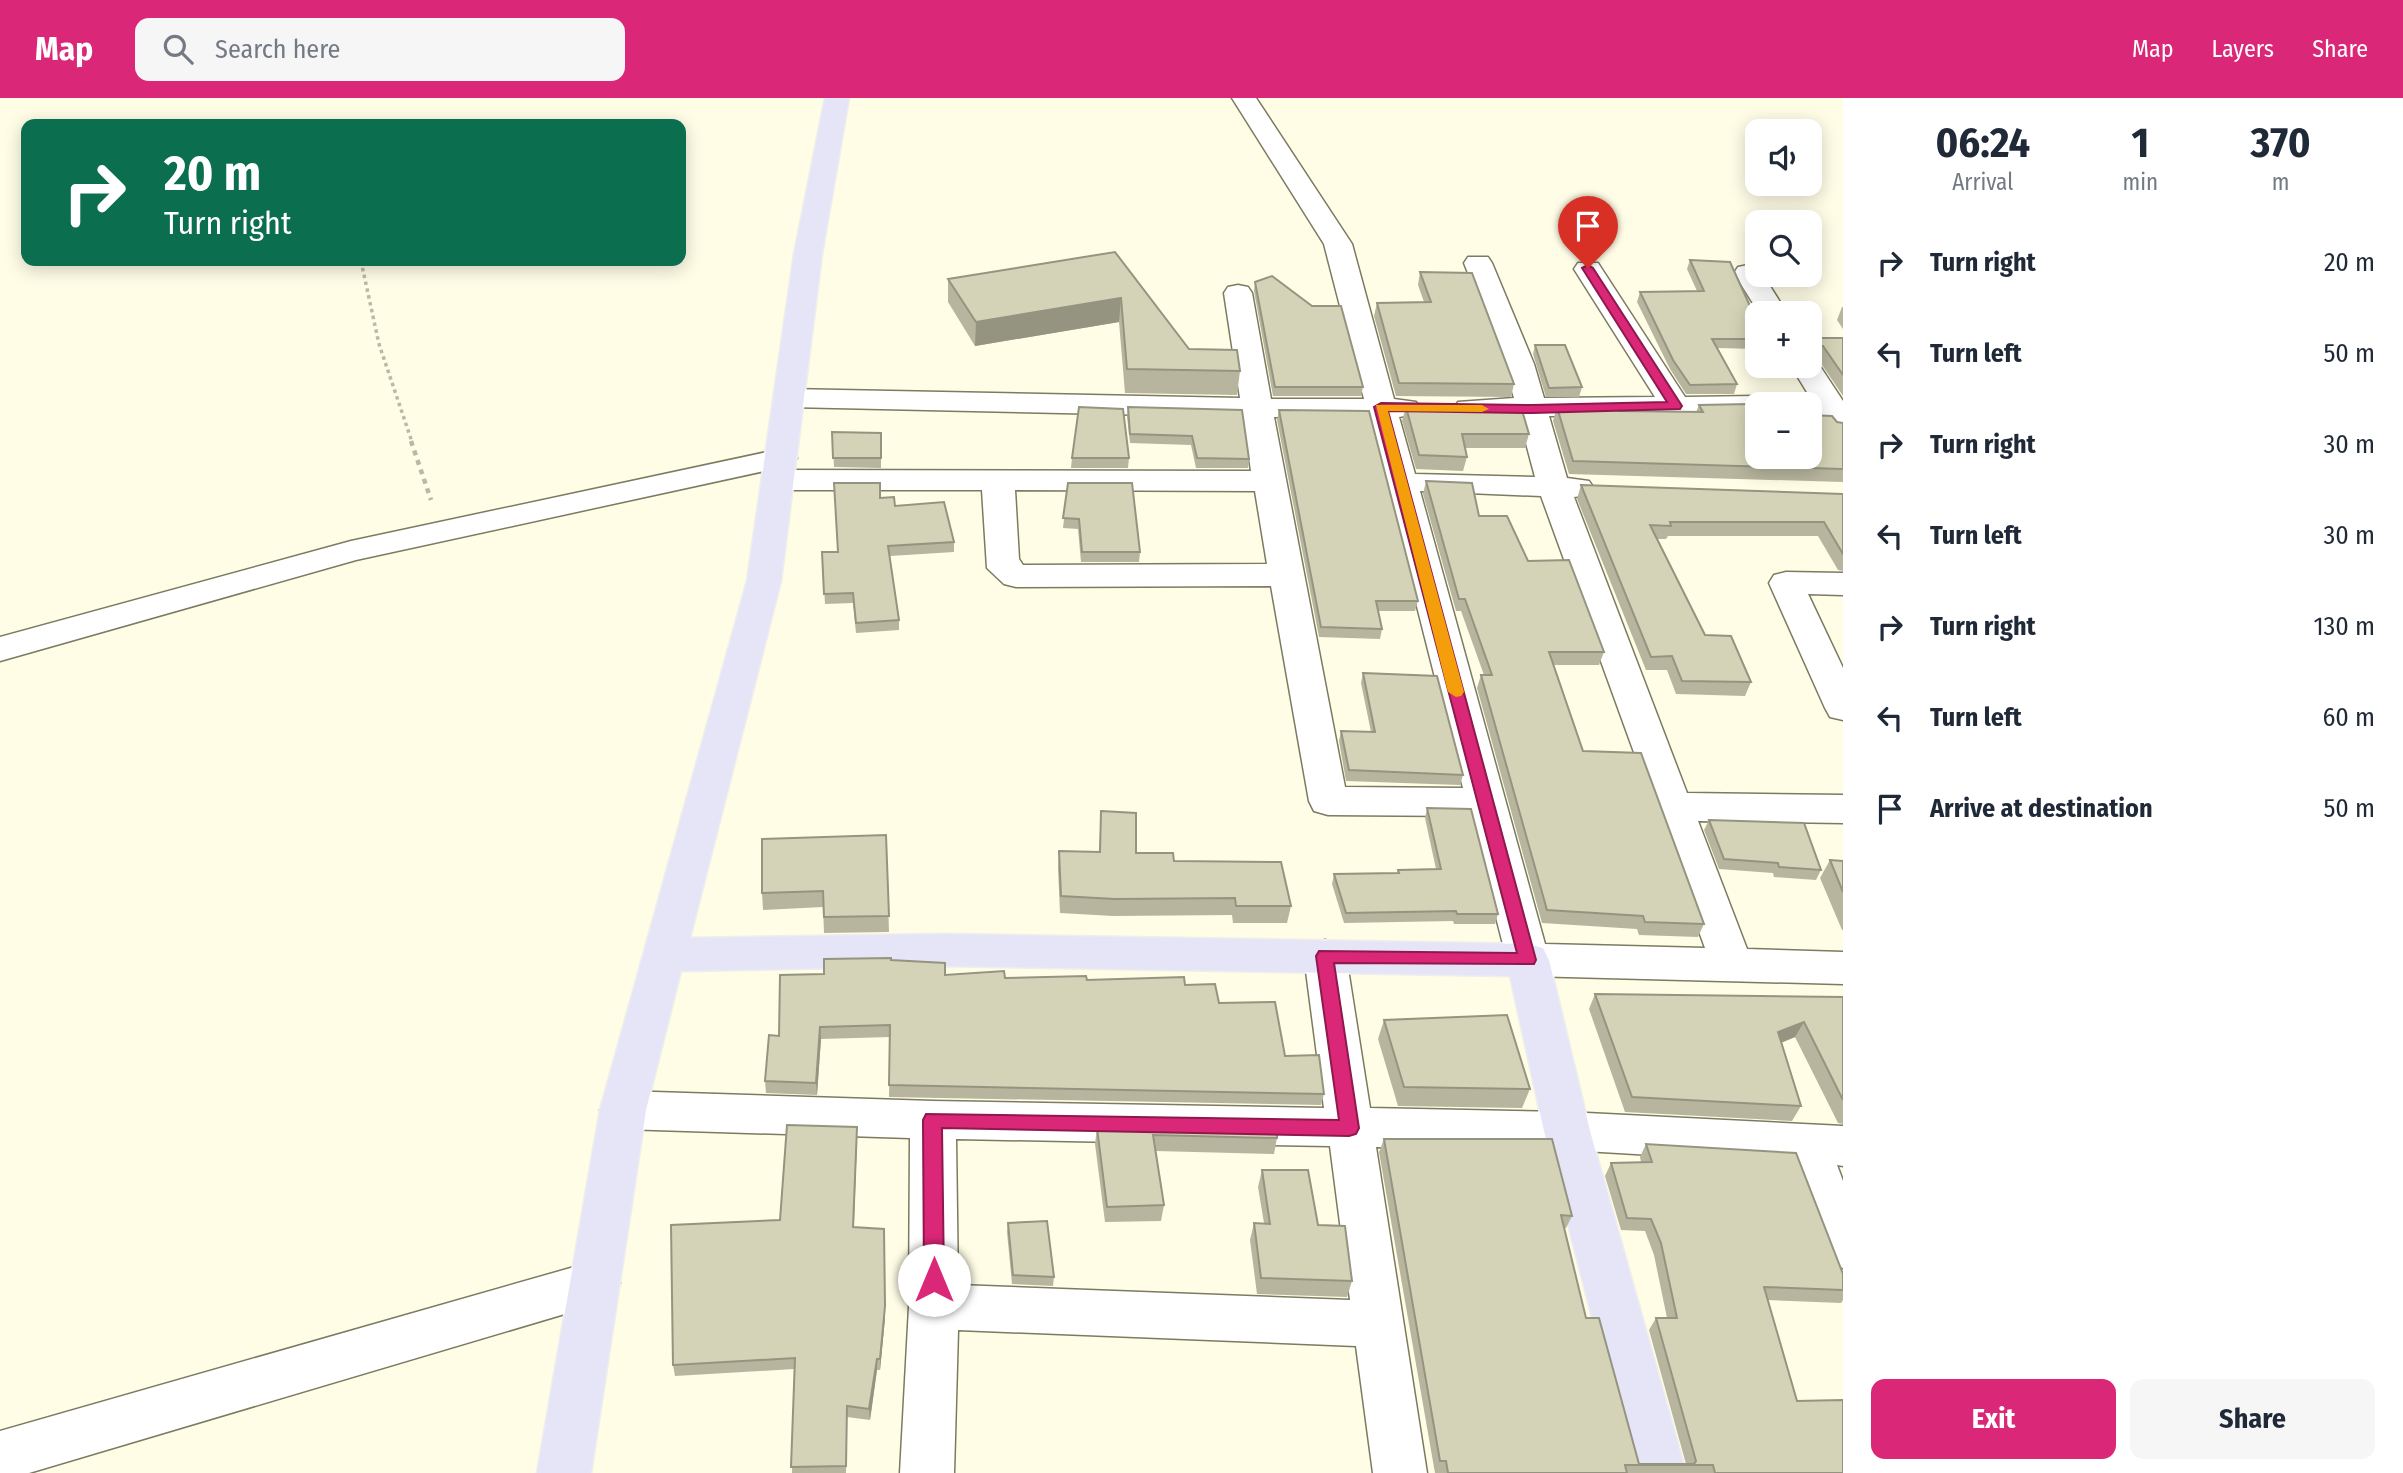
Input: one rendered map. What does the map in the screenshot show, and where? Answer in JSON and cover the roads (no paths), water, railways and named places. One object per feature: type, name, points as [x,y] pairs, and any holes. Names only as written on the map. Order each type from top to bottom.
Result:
[{"type":"main road","points":[[564,1473],[623,1110],[765,581],[808,254],[837,98]]},
{"type":"main road","points":[[665,955],[945,950],[1528,960],[1567,1131],[1659,1473]]},
{"type":"street","points":[[1244,98],[1338,244],[1528,960],[1843,968]]},
{"type":"street","points":[[1478,263],[1519,364],[1554,488],[1733,967]]},
{"type":"street","points":[[1588,268],[1676,406]]},
{"type":"street","points":[[1238,293],[1269,481],[1328,801],[1485,802]]},
{"type":"street","points":[[1813,378],[1831,410]]},
{"type":"street","points":[[789,398],[1259,408],[1532,409],[1745,405]]},
{"type":"street","points":[[0,649],[351,551],[441,531],[779,469],[998,481],[1269,481]]},
{"type":"street","points":[[998,481],[1002,559],[1004,569],[1016,576],[1286,575]]},
{"type":"street","points":[[1400,481],[1609,489]]},
{"type":"street","points":[[1843,584],[1786,583],[1843,708]]},
{"type":"street","points":[[1675,807],[1843,809]]},
{"type":"street","points":[[1325,956],[1400,1473]]},
{"type":"street","points":[[623,1110],[933,1120],[1567,1131],[1825,1146],[1843,1247]]},
{"type":"street","points":[[927,1473],[934,1307],[933,1120]]},
{"type":"street","points":[[0,1457],[595,1283]]},
{"type":"street","points":[[934,1307],[1378,1324]]}]
